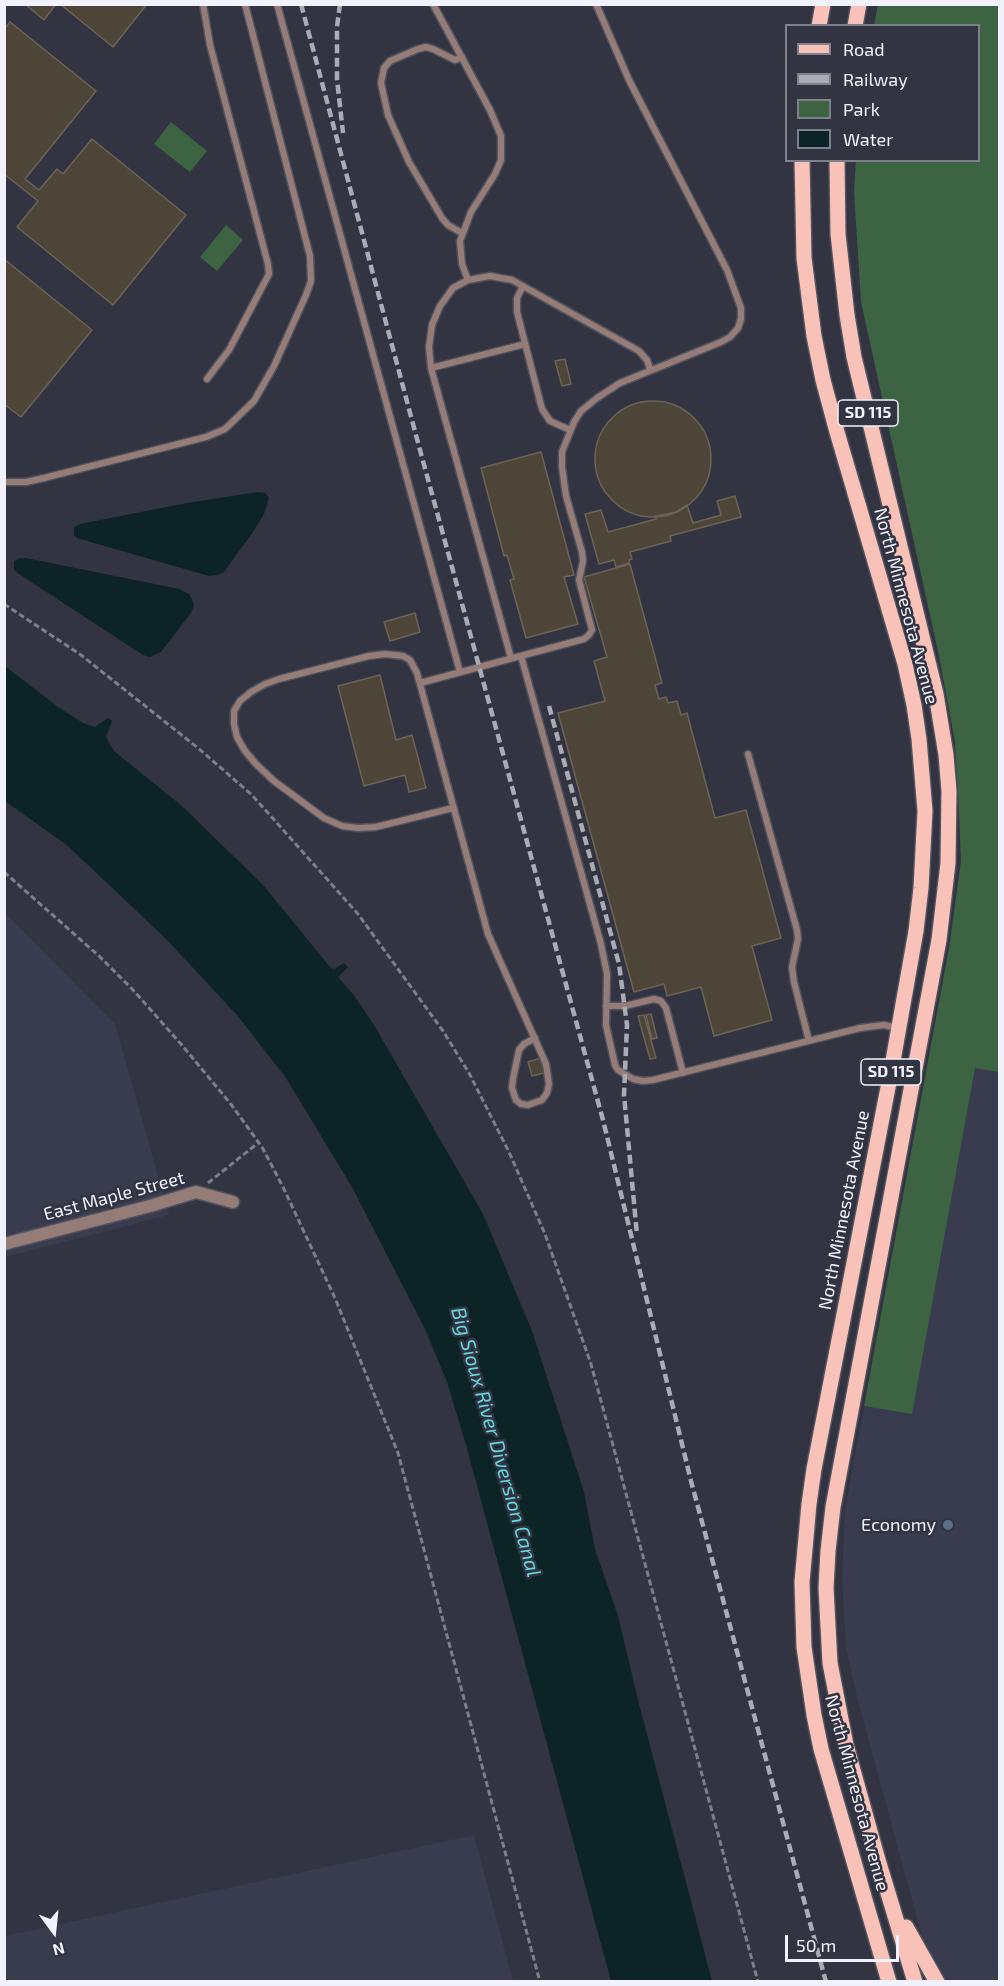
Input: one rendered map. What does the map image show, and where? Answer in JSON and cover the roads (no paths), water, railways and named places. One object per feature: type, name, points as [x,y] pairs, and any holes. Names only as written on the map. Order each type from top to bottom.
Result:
[{"type":"main road","points":[[819,24],[823,4]]},
{"type":"main road","points":[[855,24],[859,4]]},
{"type":"main road","name":"North Minnesota Avenue","points":[[802,162],[804,258],[814,336],[837,432],[905,663],[919,739],[925,811],[922,878],[914,942],[814,1469],[805,1536],[802,1582],[804,1647],[814,1715],[889,1982]]},
{"type":"main road","name":"North Minnesota Avenue","points":[[837,162],[838,234],[854,357],[936,694],[949,791],[948,863],[939,940],[843,1448],[833,1507],[826,1588],[827,1622],[834,1682],[854,1778],[915,1982]]},
{"type":"main road","points":[[878,1860],[906,1928],[937,1982]]},
{"type":"street","name":"East Maple Street","points":[[4,1244],[196,1192],[233,1202]]},
{"type":"lane","points":[[203,4],[210,45],[269,274],[230,350],[207,379]]},
{"type":"lane","points":[[4,482],[26,482],[44,478],[206,437],[225,429],[254,401],[274,366],[306,296],[311,281],[311,269],[308,244],[245,4]]},
{"type":"lane","points":[[277,4],[460,672]]},
{"type":"lane","points":[[433,4],[497,124],[501,136],[501,160],[462,233],[460,253],[468,280]]},
{"type":"lane","points":[[420,683],[584,639],[589,635],[592,630],[579,580],[584,561],[566,496],[562,468],[562,452],[570,430],[581,411],[620,382],[707,349],[730,337],[738,328],[741,319],[741,308],[727,270],[629,80],[596,4]]},
{"type":"lane","points":[[462,57],[455,60],[433,49],[426,47],[418,49],[390,61],[384,68],[381,83],[388,115],[409,162],[442,218],[448,225],[462,233]]},
{"type":"lane","points":[[511,658],[431,368],[429,346],[432,326],[440,306],[453,288],[468,280],[490,276],[512,280],[639,351],[647,360],[650,369]]},
{"type":"lane","points":[[523,286],[516,305],[542,409],[550,421],[570,430]]},
{"type":"lane","points":[[431,368],[525,344]]},
{"type":"lane","points":[[453,808],[376,827],[342,826],[324,818],[274,781],[256,764],[237,737],[234,711],[240,701],[265,684],[279,679],[369,656],[385,654],[403,656],[410,660],[420,683],[488,934],[546,1064],[549,1084],[547,1093],[542,1100],[528,1105],[516,1100],[512,1088],[519,1050],[534,1038]]},
{"type":"lane","points":[[521,656],[601,944],[607,974],[607,1033],[618,1070],[633,1079],[643,1081],[875,1025],[892,1025],[898,1028]]},
{"type":"lane","points":[[748,754],[798,939],[792,967],[809,1041]]},
{"type":"lane","points":[[606,1006],[625,1006],[654,999],[661,1001],[666,1008],[683,1073]]},
{"type":"water","points":[[258,492],[265,493],[269,498],[264,514],[224,572],[217,575],[209,576],[77,538],[74,535],[74,527],[80,524]]},
{"type":"water","points":[[26,558],[179,589],[189,594],[194,605],[191,613],[161,652],[150,657],[143,655],[14,570],[14,561]]},
{"type":"water","name":"Big Sioux River Diversion Canal","points":[[5,666],[58,707],[83,723],[95,727],[108,718],[112,721],[106,737],[114,751],[182,806],[264,886],[330,967],[334,969],[344,963],[348,967],[338,977],[374,1025],[483,1214],[532,1331],[584,1492],[595,1549],[618,1616],[712,1981],[611,1981],[466,1445],[447,1382],[425,1329],[352,1187],[286,1078],[237,1015],[166,939],[68,846],[5,801]]},
{"type":"railway","points":[[301,4],[603,1120],[691,1481],[826,1982]]},
{"type":"railway","points":[[340,4],[337,27],[337,79],[343,133]]},
{"type":"railway","points":[[549,706],[619,964],[627,1025],[624,1095],[637,1235]]},
{"type":"place","name":"Economy","points":[[948,1525]]}]
